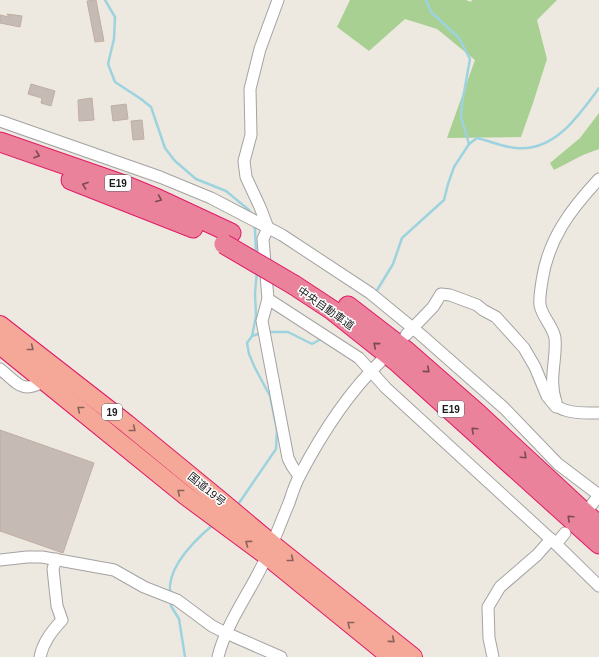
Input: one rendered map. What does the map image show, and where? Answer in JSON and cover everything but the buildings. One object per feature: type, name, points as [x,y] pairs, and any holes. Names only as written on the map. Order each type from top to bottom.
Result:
[{"type":"highway","name":"中央自動車道","points":[[0,142],[158,199],[294,278],[345,304],[405,350],[477,413],[599,526]]},
{"type":"highway","name":"中央自動車道","points":[[0,155],[87,186],[191,227],[228,239]]},
{"type":"highway","name":"中央自動車道","points":[[294,278],[396,361],[599,544]]},
{"type":"highway","name":"国道19号","points":[[0,325],[76,384],[222,502],[234,522]]},
{"type":"highway","name":"国道19号","points":[[0,345],[211,515],[234,522],[413,657]]},
{"type":"highway","name":"国道19号","points":[[270,550],[391,657]]},
{"type":"street","points":[[278,0],[260,49],[250,89],[250,135],[244,161],[246,178],[260,207],[265,226],[263,239],[268,299],[262,321],[264,340],[288,458],[300,476]]},
{"type":"street","points":[[0,121],[160,177],[211,198],[282,235],[370,293],[409,332],[504,408],[558,464],[599,495],[590,506]]},
{"type":"street","points":[[560,407],[556,401],[552,386],[555,339],[552,329],[541,308],[540,299],[544,270],[557,234],[573,209],[599,179]]},
{"type":"street","points":[[409,332],[433,307],[441,294],[450,295],[477,305],[496,317],[524,348],[547,396],[556,406],[564,410],[582,413],[599,413]]},
{"type":"street","points":[[268,299],[359,358],[386,388],[553,541],[599,586]]},
{"type":"street","points":[[218,657],[226,634],[270,550],[300,476],[340,409],[371,370],[380,362]]},
{"type":"street","points":[[0,369],[22,386],[27,388],[36,386],[45,380]]},
{"type":"street","points":[[493,657],[489,638],[488,607],[500,587],[553,541],[565,534]]},
{"type":"street","points":[[0,560],[34,556],[114,570],[154,591],[177,600],[212,626],[226,634],[281,657]]},
{"type":"street","points":[[40,657],[45,643],[53,629],[62,620],[57,606],[53,569],[56,559]]},
{"type":"green space","points":[[350,0],[466,0],[471,2],[472,0],[557,0],[537,20],[547,59],[521,137],[447,138],[475,60],[437,29],[405,19],[369,51],[337,27]]},
{"type":"green space","points":[[599,113],[599,149],[583,155],[554,170],[550,163],[580,138]]},
{"type":"waterway","points":[[105,0],[115,17],[114,39],[108,64],[115,82],[151,107],[165,148],[175,161],[196,179],[226,191],[249,210],[251,215]]},
{"type":"waterway","points":[[426,0],[431,12],[459,38],[470,59],[461,117],[469,144]]},
{"type":"waterway","points":[[376,292],[393,264],[402,238],[444,200],[454,167],[469,144],[477,138],[516,148],[530,148],[543,144],[565,130],[599,88]]},
{"type":"waterway","points":[[253,224],[255,229],[256,254]]},
{"type":"waterway","points":[[237,506],[276,449],[277,430],[270,396],[255,368],[249,354],[247,343],[252,336],[256,316],[255,293],[257,271]]},
{"type":"waterway","points":[[266,332],[288,332],[312,344],[323,338]]},
{"type":"waterway","points":[[252,336],[261,333]]},
{"type":"waterway","points":[[170,593],[170,583],[173,573],[184,554],[199,537],[214,524]]},
{"type":"waterway","points":[[171,602],[171,606],[179,619],[185,657]]}]
